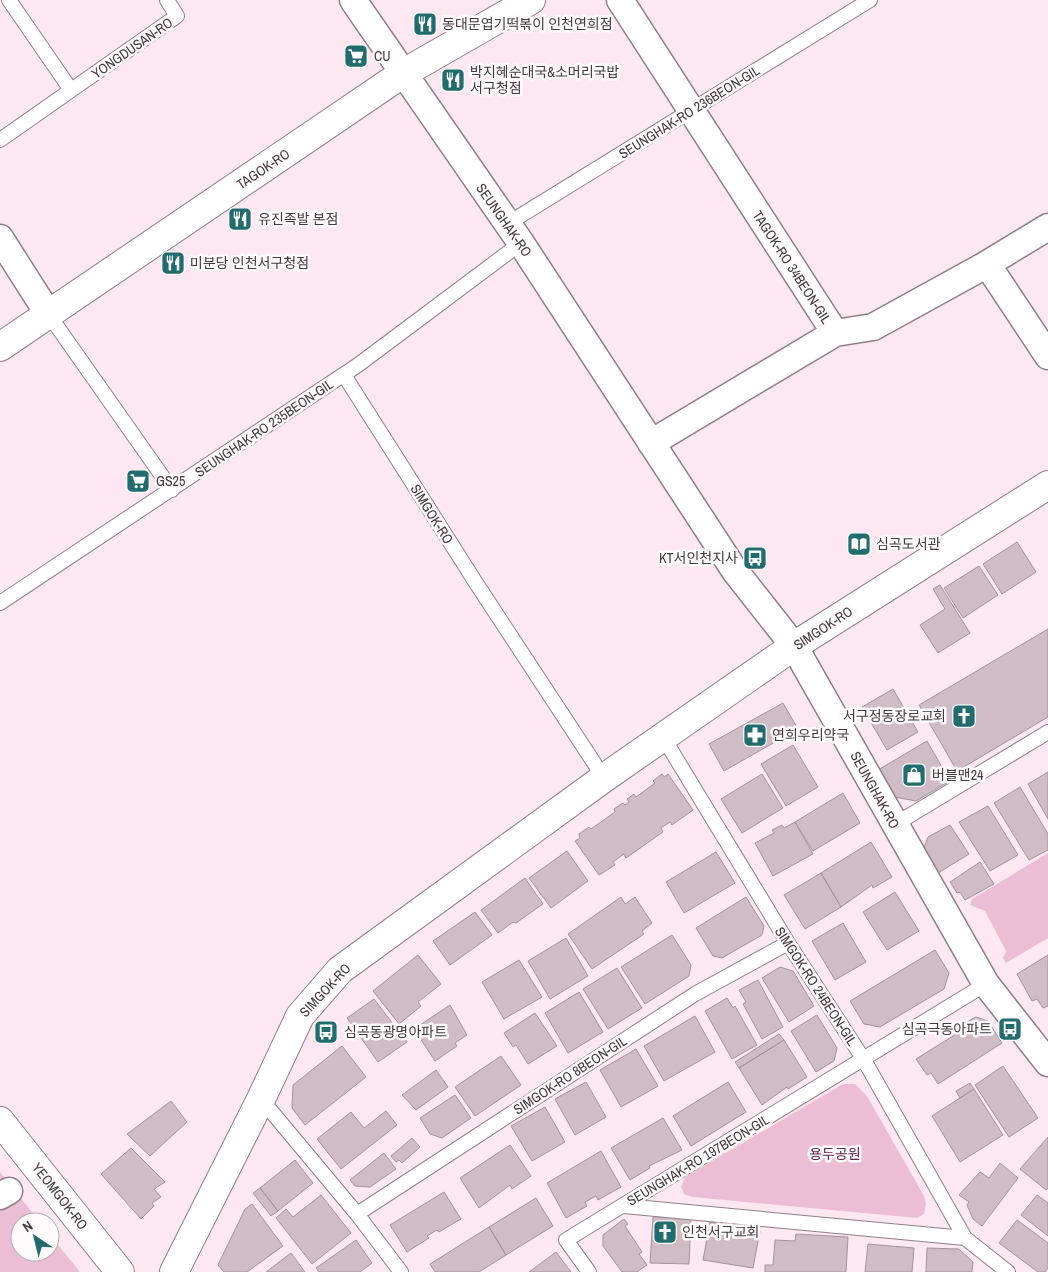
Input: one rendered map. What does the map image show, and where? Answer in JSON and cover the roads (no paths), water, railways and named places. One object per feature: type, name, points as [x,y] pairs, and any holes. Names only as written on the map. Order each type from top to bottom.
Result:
[{"type":"street","name":"SEUNGHAK-RO","points":[[353,0],[402,74],[514,233],[735,571],[794,646],[986,984],[1048,1063]]},
{"type":"street","name":"TAGOK-RO","points":[[0,347],[402,74],[531,0]]},
{"type":"street","name":"TAGOK-RO 34BEON-GIL","points":[[620,0],[835,333],[873,327],[988,264],[1048,227]]},
{"type":"street","points":[[0,238],[49,315]]},
{"type":"street","points":[[988,264],[1048,356]]},
{"type":"street","points":[[651,443],[835,333]]},
{"type":"street","name":"SIMGOK-RO","points":[[174,1272],[261,1100],[300,1016],[340,970],[604,778],[794,646],[1048,485]]},
{"type":"street","name":"YEOMGOK-RO","points":[[0,1121],[120,1272]]},
{"type":"lane","points":[[9,0],[71,90]]},
{"type":"lane","name":"YONGDUSAN-RO","points":[[0,140],[177,16],[166,0]]},
{"type":"lane","name":"SEUNGHAK-RO 236BEON-GIL","points":[[514,233],[691,112],[870,0]]},
{"type":"lane","name":"SEUNGHAK-RO 235BEON-GIL","points":[[0,602],[344,375],[514,233]]},
{"type":"lane","points":[[49,315],[172,490]]},
{"type":"lane","name":"SIMGOK-RO","points":[[344,375],[476,583],[604,778]]},
{"type":"lane","points":[[894,825],[1048,732]]},
{"type":"lane","name":"SIMGOK-RO 24BEON-GIL","points":[[663,737],[788,943],[864,1060],[965,1238]]},
{"type":"lane","name":"SIMGOK-RO 8BEON-GIL","points":[[357,1214],[695,994],[788,943]]},
{"type":"lane","name":"SEUNGHAK-RO 197BEON-GIL","points":[[589,1272],[566,1240],[986,984]]},
{"type":"lane","points":[[261,1100],[357,1214],[401,1272]]},
{"type":"lane","points":[[624,1206],[965,1238],[1008,1272]]},
{"type":"place","name":"동대문엽기떡볶이 인천연희점","points":[[425,24]]},
{"type":"place","name":"CU","points":[[356,56]]},
{"type":"place","name":"박지혜순대국&소머리국밥 서구청점","points":[[453,80]]},
{"type":"place","name":"유진족발 본점","points":[[240,219]]},
{"type":"place","name":"미분당 인천서구청점","points":[[173,263]]},
{"type":"place","name":"GS25","points":[[138,481]]},
{"type":"place","name":"심곡도서관","points":[[859,544]]},
{"type":"place","name":"KT서인천지사","points":[[755,558]]},
{"type":"place","name":"서구정동장로교회","points":[[964,716]]},
{"type":"place","name":"연희우리약국","points":[[755,735]]},
{"type":"place","name":"버블맨24","points":[[914,775]]},
{"type":"place","name":"심곡극동아파트","points":[[1010,1029]]},
{"type":"place","name":"심곡동광명아파트","points":[[326,1032]]},
{"type":"place","name":"인천서구교회","points":[[665,1232]]},
{"type":"park label","name":"용두공원","points":[[835,1154]]}]
